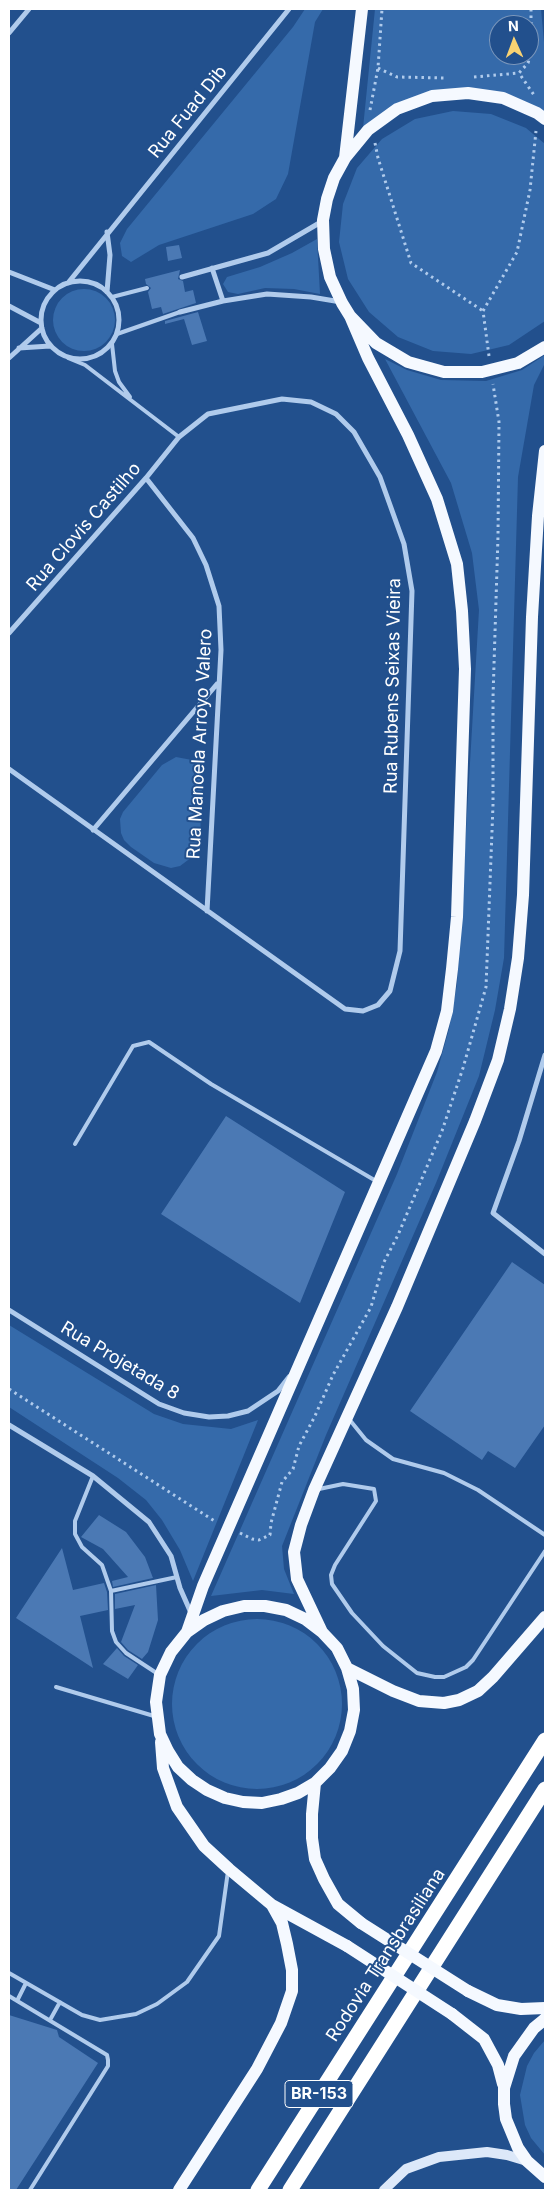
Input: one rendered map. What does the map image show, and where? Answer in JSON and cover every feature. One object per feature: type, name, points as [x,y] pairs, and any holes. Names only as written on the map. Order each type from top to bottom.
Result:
[{"type":"highway","name":"Rodovia Transbrasiliana","points":[[258,2190],[545,1740]]},
{"type":"highway","name":"BR-153","points":[[290,2190],[545,1789]]},
{"type":"main road","points":[[345,158],[362,9]]},
{"type":"main road","points":[[187,1632],[192,1614],[296,1370],[380,1183],[436,1051],[447,1011],[457,917],[465,669],[457,564],[437,500],[408,435],[368,358],[350,316],[330,277],[324,249],[324,220],[327,199],[334,178],[345,158],[372,127],[397,109],[432,96],[468,92],[504,98],[537,113],[545,119]]},
{"type":"main road","points":[[350,316],[376,343],[408,362],[444,372],[482,372],[518,363],[545,347]]},
{"type":"main road","points":[[322,1632],[297,1579],[294,1552],[300,1525],[476,1121],[498,1060],[510,1009],[518,958],[523,894],[532,617],[538,516],[545,452]]},
{"type":"main road","points":[[160,1734],[178,1767],[207,1790],[225,1798],[243,1802],[262,1803],[290,1796],[314,1783],[330,1768],[342,1751],[350,1731],[354,1710],[353,1688],[347,1668],[336,1648],[322,1632],[305,1619],[286,1610],[258,1606],[244,1606],[223,1611],[204,1620],[187,1632],[171,1652],[160,1675],[157,1688],[157,1716],[163,1768],[177,1807],[204,1846],[272,1905],[347,1946],[452,2014],[484,2039],[498,2065],[504,2088],[506,2119],[518,2148],[527,2161],[545,2177]]},
{"type":"main road","points":[[347,1668],[393,1691],[419,1701],[444,1703],[459,1700],[478,1691],[493,1677],[545,1617]]},
{"type":"main road","points":[[314,1783],[312,1814],[315,1859],[338,1904],[361,1923],[468,1991],[497,2005],[521,2009],[545,2008]]},
{"type":"main road","points":[[179,2190],[257,2069],[281,2023],[292,1991],[292,1970],[287,1944],[282,1923],[272,1905]]},
{"type":"main road","points":[[504,2088],[514,2056],[534,2028],[545,2019]]},
{"type":"street","points":[[9,33],[30,9]]},
{"type":"street","name":"Rua Fuad Dib","points":[[68,283],[107,232],[289,9]]},
{"type":"street","points":[[182,277],[268,253],[324,220]]},
{"type":"street","points":[[107,232],[110,255],[107,292]]},
{"type":"street","points":[[212,268],[223,301]]},
{"type":"street","points":[[9,272],[55,290]]},
{"type":"street","points":[[78,281],[89,282],[107,292],[112,297],[119,314],[117,334],[112,344],[97,356],[88,359],[68,358],[58,353],[50,346],[41,325],[42,310],[47,299],[55,290],[68,283],[78,281]]},
{"type":"street","points":[[180,312],[223,301],[266,294],[311,297],[342,302]]},
{"type":"street","points":[[9,306],[41,325]]},
{"type":"street","points":[[9,358],[41,325]]},
{"type":"street","points":[[19,348],[50,346]]},
{"type":"street","name":"Rua Rubens Seixas Vieira","points":[[179,437],[208,414],[282,399],[311,402],[336,414],[354,432],[380,477],[404,544],[412,591],[400,951],[390,991],[378,1005],[364,1011],[345,1009],[207,911]]},
{"type":"street","name":"Rua Clovis Castilho","points":[[9,633],[146,478],[179,437]]},
{"type":"street","name":"Rua Manoela Arroyo Valero","points":[[146,478],[193,538],[206,566],[219,606],[221,650],[207,911]]},
{"type":"street","points":[[93,830],[218,684]]},
{"type":"street","points":[[9,769],[207,911]]},
{"type":"street","points":[[545,1055],[519,1142],[493,1213],[545,1254]]},
{"type":"street","points":[[539,1080],[545,1081]]},
{"type":"street","name":"Rua Projetada 8","points":[[9,1310],[159,1404],[184,1413],[218,1416],[248,1411],[278,1390],[296,1370]]},
{"type":"street","points":[[9,1425],[94,1476],[149,1522],[171,1556],[177,1577],[192,1614]]},
{"type":"street","points":[[384,2190],[406,2169],[439,2156],[487,2152],[527,2161]]},
{"type":"lane","points":[[112,297],[147,288]]},
{"type":"lane","points":[[117,334],[180,312]]},
{"type":"lane","points":[[112,344],[115,371],[119,382],[135,402]]},
{"type":"lane","points":[[68,358],[85,365],[179,437]]},
{"type":"lane","points":[[74,1144],[133,1046],[149,1042],[211,1084],[380,1183]]},
{"type":"lane","points":[[347,1417],[366,1440],[393,1459],[444,1472],[478,1490],[545,1535]]},
{"type":"lane","points":[[94,1476],[75,1521],[75,1534],[82,1547],[102,1565],[111,1591],[112,1631],[116,1642],[126,1653],[160,1675]]},
{"type":"lane","points":[[314,1490],[343,1484],[374,1489],[376,1501],[335,1564],[331,1574],[332,1584],[352,1613],[382,1646],[418,1673],[444,1677],[466,1667],[474,1660],[545,1551]]},
{"type":"lane","points":[[111,1591],[177,1577]]},
{"type":"lane","points":[[56,1687],[157,1716]]},
{"type":"lane","points":[[9,1973],[82,2015],[100,2020],[136,2014],[156,2004],[187,1982],[219,1936],[229,1869]]},
{"type":"lane","points":[[16,2001],[26,1983]]},
{"type":"lane","points":[[9,1996],[107,2055],[108,2060],[108,2066],[30,2190]]},
{"type":"lane","points":[[50,2020],[60,2002]]},
{"type":"path","points":[[382,9],[378,68],[370,114],[378,158],[411,263],[483,311]]},
{"type":"path","points":[[378,68],[397,77],[452,78]]},
{"type":"path","points":[[471,78],[520,73]]},
{"type":"shaded area","points":[[305,9],[323,9],[315,22],[288,174],[276,199],[253,214],[159,245],[131,262],[122,256],[120,243],[127,229],[293,27]]},
{"type":"shaded area","points":[[375,9],[541,9],[545,53],[545,115],[464,89],[363,128]]},
{"type":"shaded area","points":[[453,111],[491,114],[526,128],[545,144],[545,321],[509,345],[471,354],[433,351],[398,337],[369,312],[348,279],[339,242],[343,204],[357,168],[382,139],[415,119]]},
{"type":"shaded area","points":[[317,239],[320,294],[294,289],[265,288],[238,294],[228,292],[223,284],[227,277],[260,267],[292,253]]},
{"type":"shaded area","points":[[78,289],[90,289],[106,298],[113,308],[115,320],[113,332],[106,342],[90,351],[78,351],[67,346],[58,337],[53,326],[53,314],[58,303],[67,294]]},
{"type":"shaded area","points":[[545,355],[545,363],[534,385],[518,477],[504,958],[495,1010],[479,1076],[436,1183],[326,1435],[282,1546],[284,1569],[294,1594],[262,1590],[211,1596],[397,1174],[437,1072],[449,1029],[457,984],[479,610],[472,553],[451,483],[385,359],[407,370],[441,380],[486,381],[522,370]]},
{"type":"shaded area","points":[[176,757],[192,760],[200,770],[202,782],[200,841],[197,851],[192,857],[180,866],[171,868],[154,863],[131,847],[124,840],[121,833],[120,819],[123,812],[162,765]]},
{"type":"shaded area","points":[[9,1325],[154,1414],[183,1424],[231,1429],[258,1420],[193,1581],[180,1550],[162,1520],[146,1500],[118,1478],[9,1407]]},
{"type":"shaded area","points":[[265,1619],[290,1625],[311,1638],[323,1650],[339,1679],[342,1704],[341,1721],[336,1737],[323,1758],[311,1770],[282,1786],[249,1789],[224,1783],[203,1770],[191,1758],[175,1729],[172,1696],[178,1671],[191,1650],[203,1638],[232,1622]]},
{"type":"shaded area","points":[[545,2040],[545,2155],[531,2138],[525,2125],[520,2095],[527,2066],[534,2053]]},
{"type":"building","points":[[179,245],[182,258],[168,261],[166,247]]},
{"type":"building","points":[[180,270],[178,279],[183,281],[185,292],[193,290],[196,303],[163,314],[161,307],[152,309],[148,292],[151,288],[146,284],[145,279]]},
{"type":"building","points":[[198,312],[207,341],[192,345],[184,319],[165,324],[165,321]]},
{"type":"building","points":[[226,1116],[345,1192],[300,1303],[161,1214]]},
{"type":"building","points":[[512,1262],[545,1285],[545,1425],[515,1468],[488,1451],[482,1460],[410,1411]]},
{"type":"building","points":[[99,1515],[126,1532],[145,1557],[153,1578],[113,1587],[112,1581],[128,1577],[103,1549],[81,1537]]},
{"type":"building","points":[[62,1548],[73,1590],[104,1583],[107,1592],[108,1610],[80,1616],[93,1668],[16,1618]]},
{"type":"building","points":[[156,1585],[158,1620],[148,1652],[142,1659],[128,1650],[121,1642],[135,1605],[115,1609],[115,1594]]},
{"type":"building","points":[[117,1648],[124,1656],[138,1665],[128,1679],[103,1664]]},
{"type":"building","points":[[9,2015],[57,2030],[59,2037],[98,2063],[16,2190],[9,2190]]}]
